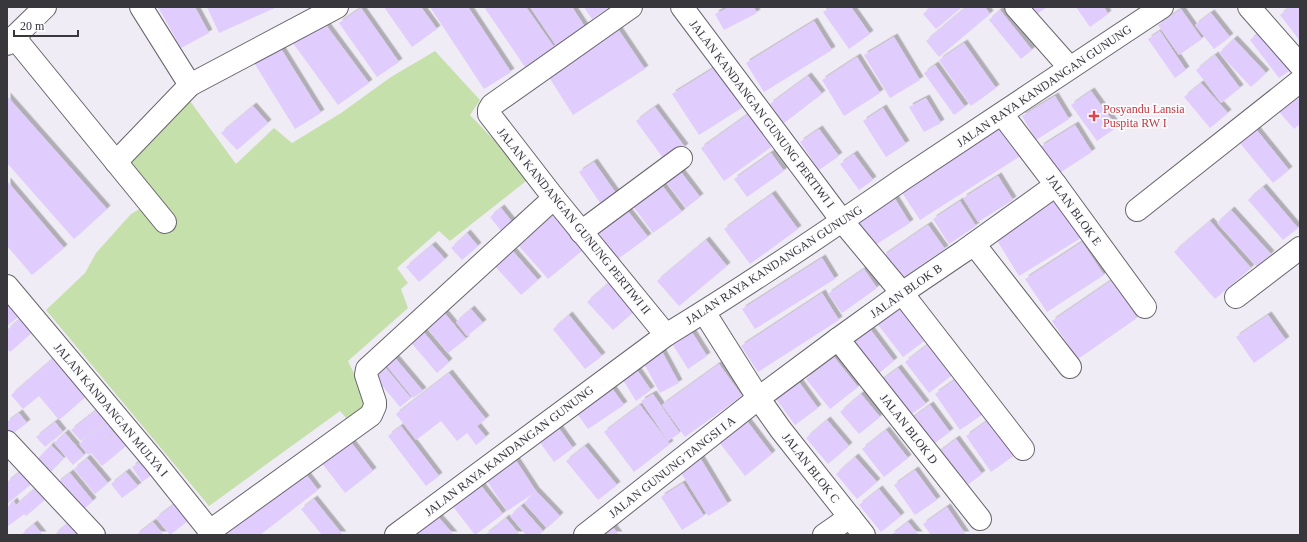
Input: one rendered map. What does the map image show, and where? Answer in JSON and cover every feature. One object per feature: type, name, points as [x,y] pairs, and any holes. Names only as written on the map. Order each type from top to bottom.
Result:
[{"type":"street","points":[[45,7],[10,40],[116,162],[165,222]]},
{"type":"street","points":[[141,7],[190,85]]},
{"type":"street","points":[[116,162],[190,85],[337,7]]},
{"type":"street","name":"JALAN KANDANGAN GUNUNG PERTIWI II","points":[[631,7],[492,105],[489,110],[489,114],[581,232],[666,335]]},
{"type":"street","name":"JALAN KANDANGAN GUNUNG PERTIWI I","points":[[682,7],[842,222],[902,293]]},
{"type":"street","points":[[1016,7],[1070,68]]},
{"type":"street","name":"JALAN RAYA KANDANGAN GUNUNG","points":[[402,533],[666,335],[842,222],[1162,7]]},
{"type":"street","points":[[1249,7],[1300,65]]},
{"type":"street","points":[[1137,210],[1300,81]]},
{"type":"street","name":"JALAN BLOK E","points":[[1002,114],[1145,307]]},
{"type":"street","points":[[581,232],[681,158]]},
{"type":"street","name":"JALAN BLOK B","points":[[759,400],[838,339],[1056,185]]},
{"type":"street","points":[[211,533],[371,415],[375,402],[366,375],[367,369],[554,198]]},
{"type":"street","points":[[974,244],[1070,366]]},
{"type":"street","points":[[1236,297],[1300,248]]},
{"type":"street","name":"JALAN KANDANGAN MULYA I","points":[[7,286],[154,461],[211,533]]},
{"type":"street","points":[[902,293],[1023,449]]},
{"type":"street","name":"JALAN BLOK C","points":[[704,312],[759,400],[864,535]]},
{"type":"street","name":"JALAN BLOK D","points":[[838,339],[980,520]]},
{"type":"street","name":"JALAN GUNUNG TANGSI I A","points":[[585,535],[759,400]]},
{"type":"street","points":[[7,442],[94,535]]},
{"type":"street","points":[[824,535],[850,517]]},
{"type":"green space","points":[[435,51],[480,100],[470,115],[530,178],[450,241],[439,231],[397,268],[408,283],[401,289],[408,308],[348,361],[374,414],[361,435],[340,411],[209,506],[46,310],[85,273],[96,253],[131,214],[160,197],[124,165],[190,101],[236,164],[274,128],[292,143],[341,113],[391,77]]},
{"type":"building","points":[[158,7],[195,7],[209,33],[181,48]]},
{"type":"building","points":[[207,7],[277,7],[219,33]]},
{"type":"building","points":[[384,7],[421,7],[437,29],[412,47]]},
{"type":"building","points":[[430,7],[468,7],[511,72],[484,89]]},
{"type":"building","points":[[484,7],[526,7],[554,47],[525,67]]},
{"type":"building","points":[[530,7],[572,7],[585,27],[557,47]]},
{"type":"building","points":[[584,7],[609,7],[592,19]]},
{"type":"building","points":[[729,7],[754,7],[757,13],[724,30],[715,14]]},
{"type":"building","points":[[831,7],[851,7],[870,34],[849,49],[823,12]]},
{"type":"building","points":[[931,7],[962,7],[936,29],[923,14]]},
{"type":"building","points":[[966,7],[985,7],[990,14],[939,57],[926,41]]},
{"type":"building","points":[[1031,7],[1047,7],[1037,14]]},
{"type":"building","points":[[1076,7],[1104,7],[1108,14],[1090,27]]},
{"type":"building","points":[[1290,7],[1300,8],[1300,41],[1280,15]]},
{"type":"building","points":[[361,8],[399,62],[377,77],[339,23]]},
{"type":"building","points":[[1181,9],[1202,39],[1179,55],[1158,25]]},
{"type":"building","points":[[1000,10],[1032,50],[1021,59],[989,20]]},
{"type":"building","points":[[1211,13],[1230,37],[1214,49],[1195,25]]},
{"type":"building","points":[[320,17],[369,83],[338,105],[290,39]]},
{"type":"building","points":[[814,21],[832,50],[764,92],[746,63]]},
{"type":"building","points":[[618,29],[645,69],[573,115],[547,74]]},
{"type":"building","points":[[1262,30],[1292,69],[1279,78],[1250,40]]},
{"type":"building","points":[[1160,31],[1186,70],[1175,78],[1148,39]]},
{"type":"building","points":[[894,37],[920,80],[890,98],[864,55]]},
{"type":"building","points":[[1234,39],[1266,73],[1251,87],[1219,53]]},
{"type":"building","points":[[964,43],[996,88],[971,106],[939,60]]},
{"type":"building","points":[[278,44],[321,113],[295,129],[253,61]]},
{"type":"building","points":[[1215,55],[1240,88],[1221,103],[1196,70]]},
{"type":"building","points":[[857,57],[880,93],[844,116],[822,80]]},
{"type":"building","points":[[722,63],[748,104],[699,135],[672,94]]},
{"type":"building","points":[[935,65],[965,107],[954,115],[924,73]]},
{"type":"building","points":[[808,76],[822,94],[784,123],[770,104]]},
{"type":"building","points":[[1201,83],[1228,113],[1210,128],[1184,97]]},
{"type":"building","points":[[1300,88],[1300,124],[1294,129],[1276,108]]},
{"type":"building","name":"Posyandu Lansia Puspita RW I","points":[[1091,91],[1117,127],[1097,141],[1071,105]]},
{"type":"building","points":[[7,96],[107,209],[74,239],[7,163]]},
{"type":"building","points":[[1055,96],[1069,119],[1036,140],[1022,116]]},
{"type":"building","points":[[926,98],[941,123],[924,132],[909,107]]},
{"type":"building","points":[[253,106],[268,123],[237,150],[221,133]]},
{"type":"building","points":[[655,107],[685,147],[666,162],[636,121]]},
{"type":"building","points":[[757,108],[781,140],[724,181],[701,148]]},
{"type":"building","points":[[883,108],[906,144],[886,157],[863,121]]},
{"type":"building","points":[[1002,123],[1022,155],[920,220],[899,188]]},
{"type":"building","points":[[1075,125],[1092,152],[1058,174],[1040,147]]},
{"type":"building","points":[[1255,128],[1289,170],[1273,183],[1239,142]]},
{"type":"building","points":[[819,129],[839,156],[819,170],[800,142]]},
{"type":"building","points":[[771,153],[784,171],[747,197],[734,179]]},
{"type":"building","points":[[854,154],[873,180],[859,190],[840,164]]},
{"type":"building","points":[[594,162],[618,196],[603,207],[579,172]]},
{"type":"building","points":[[677,167],[700,197],[686,208],[663,178]]},
{"type":"building","points":[[998,176],[1013,200],[978,222],[963,198]]},
{"type":"building","points":[[658,180],[682,212],[653,233],[629,201]]},
{"type":"building","points":[[7,181],[64,248],[32,275],[7,246]]},
{"type":"building","points":[[1263,187],[1298,228],[1283,240],[1248,200]]},
{"type":"building","points":[[772,194],[798,229],[750,264],[724,229]]},
{"type":"building","points":[[892,194],[910,223],[872,247],[854,219]]},
{"type":"building","points":[[1055,196],[1081,238],[1019,276],[993,234]]},
{"type":"building","points":[[960,201],[976,226],[949,244],[933,219]]},
{"type":"building","points":[[501,208],[513,223],[502,232],[490,217]]},
{"type":"building","points":[[560,210],[589,245],[548,279],[518,245]]},
{"type":"building","points":[[627,210],[648,237],[618,259],[598,232]]},
{"type":"building","points":[[1231,210],[1271,254],[1257,267],[1217,223]]},
{"type":"building","points":[[1210,221],[1251,268],[1215,299],[1174,252]]},
{"type":"building","points":[[928,225],[945,249],[899,280],[883,256]]},
{"type":"building","points":[[467,233],[478,246],[462,260],[451,248]]},
{"type":"building","points":[[706,240],[727,266],[679,306],[657,281]]},
{"type":"building","points":[[1082,242],[1104,275],[1047,312],[1025,279]]},
{"type":"building","points":[[432,245],[445,259],[419,282],[406,267]]},
{"type":"building","points":[[511,249],[538,280],[521,295],[493,264]]},
{"type":"building","points":[[822,258],[835,279],[755,329],[742,309]]},
{"type":"building","points":[[864,269],[877,288],[842,313],[828,294]]},
{"type":"building","points":[[612,280],[637,309],[613,330],[587,302]]},
{"type":"building","points":[[1112,280],[1137,318],[1078,359],[1052,321]]},
{"type":"building","points":[[822,293],[839,320],[758,372],[741,346]]},
{"type":"building","points":[[7,301],[23,313],[7,326]]},
{"type":"building","points":[[899,302],[928,338],[903,357],[875,321]]},
{"type":"building","points":[[471,309],[483,323],[467,336],[456,322]]},
{"type":"building","points":[[442,310],[466,339],[448,353],[424,324]]},
{"type":"building","points":[[24,315],[36,329],[10,352],[7,349],[7,330]]},
{"type":"building","points":[[569,315],[602,356],[585,369],[553,329]]},
{"type":"building","points":[[1268,315],[1286,340],[1254,363],[1236,337]]},
{"type":"building","points":[[421,329],[449,362],[437,373],[408,339]]},
{"type":"building","points":[[690,329],[707,356],[688,369],[671,342]]},
{"type":"building","points":[[870,329],[894,361],[874,377],[850,345]]},
{"type":"building","points":[[931,342],[955,373],[929,393],[905,362]]},
{"type":"building","points":[[659,346],[679,383],[660,393],[640,356]]},
{"type":"building","points":[[390,352],[423,391],[413,398],[381,359]]},
{"type":"building","points":[[58,354],[91,392],[59,420],[39,396],[23,409],[11,395]]},
{"type":"building","points":[[834,357],[858,387],[830,409],[806,379]]},
{"type":"building","points":[[632,363],[651,390],[636,401],[618,372]]},
{"type":"building","points":[[719,364],[742,396],[685,437],[662,405]]},
{"type":"building","points":[[385,367],[411,398],[400,407],[374,376]]},
{"type":"building","points":[[898,368],[926,404],[906,418],[879,382]]},
{"type":"building","points":[[449,373],[486,419],[477,426],[486,437],[476,445],[467,433],[457,441],[441,421],[416,440],[396,414]]},
{"type":"building","points":[[960,376],[986,412],[960,430],[935,394]]},
{"type":"building","points":[[799,382],[818,408],[795,425],[776,399]]},
{"type":"building","points":[[609,384],[624,405],[588,429],[574,409]]},
{"type":"building","points":[[653,394],[680,433],[668,441],[641,401]]},
{"type":"building","points":[[861,394],[880,417],[859,434],[840,412]]},
{"type":"building","points":[[103,405],[112,416],[81,441],[71,430]]},
{"type":"building","points":[[640,405],[670,444],[634,472],[604,432]]},
{"type":"building","points":[[930,405],[950,432],[928,448],[908,421]]},
{"type":"building","points":[[19,413],[27,423],[11,435],[7,429],[7,422]]},
{"type":"building","points":[[990,419],[1015,455],[991,472],[966,436]]},
{"type":"building","points":[[553,420],[573,448],[554,462],[534,434]]},
{"type":"building","points":[[827,420],[849,446],[828,464],[806,438]]},
{"type":"building","points":[[747,421],[772,454],[745,476],[719,442]]},
{"type":"building","points":[[55,422],[63,432],[45,447],[36,437]]},
{"type":"building","points":[[106,422],[114,433],[97,448],[115,433],[126,446],[102,466],[91,453],[88,455],[79,444]]},
{"type":"building","points":[[401,426],[439,476],[426,486],[388,436]]},
{"type":"building","points":[[886,430],[908,458],[884,477],[862,449]]},
{"type":"building","points":[[65,433],[84,455],[73,465],[54,443]]},
{"type":"building","points":[[347,437],[373,471],[345,493],[318,458]]},
{"type":"building","points":[[956,439],[982,474],[962,489],[936,454]]},
{"type":"building","points":[[51,445],[64,458],[47,475],[34,463]]},
{"type":"building","points":[[585,446],[617,485],[598,500],[566,461]]},
{"type":"building","points":[[699,456],[728,504],[708,516],[678,468]]},
{"type":"building","points":[[147,457],[157,471],[142,482],[132,467]]},
{"type":"building","points":[[855,457],[877,482],[857,499],[836,474]]},
{"type":"building","points":[[87,458],[108,483],[95,494],[74,469]]},
{"type":"building","points":[[515,459],[536,491],[560,516],[547,528],[524,503],[534,493],[507,511],[485,478]]},
{"type":"building","points":[[25,468],[35,481],[7,504],[7,482]]},
{"type":"building","points":[[915,470],[937,500],[915,515],[894,485]]},
{"type":"building","points":[[126,472],[138,486],[122,498],[111,484]]},
{"type":"building","points":[[70,473],[93,501],[80,512],[57,483]]},
{"type":"building","points":[[305,473],[318,490],[260,535],[225,535]]},
{"type":"building","points":[[479,483],[503,514],[475,535],[451,504]]},
{"type":"building","points":[[683,483],[704,516],[682,530],[661,497]]},
{"type":"building","points":[[38,486],[48,497],[26,516],[24,514],[7,527],[7,507],[14,501],[16,505]]},
{"type":"building","points":[[879,489],[901,516],[881,532],[859,505]]},
{"type":"building","points":[[181,499],[194,516],[170,535],[156,518]]},
{"type":"building","points":[[314,499],[343,535],[322,535],[301,509]]},
{"type":"building","points":[[521,506],[543,531],[539,535],[526,535],[510,516]]},
{"type":"building","points":[[947,507],[966,535],[931,535],[923,524]]},
{"type":"building","points":[[433,511],[454,535],[418,535],[412,529]]},
{"type":"building","points":[[75,517],[82,535],[54,535]]},
{"type":"building","points":[[506,518],[520,535],[485,535],[494,528]]},
{"type":"building","points":[[153,522],[164,535],[136,535]]},
{"type":"building","points":[[908,522],[919,535],[891,535]]},
{"type":"building","points":[[34,524],[43,535],[21,535]]},
{"type":"building","points":[[612,526],[619,535],[600,535]]},
{"type":"place","name":"Posyandu Lansia Puspita RW I","points":[[1094,116]]}]
